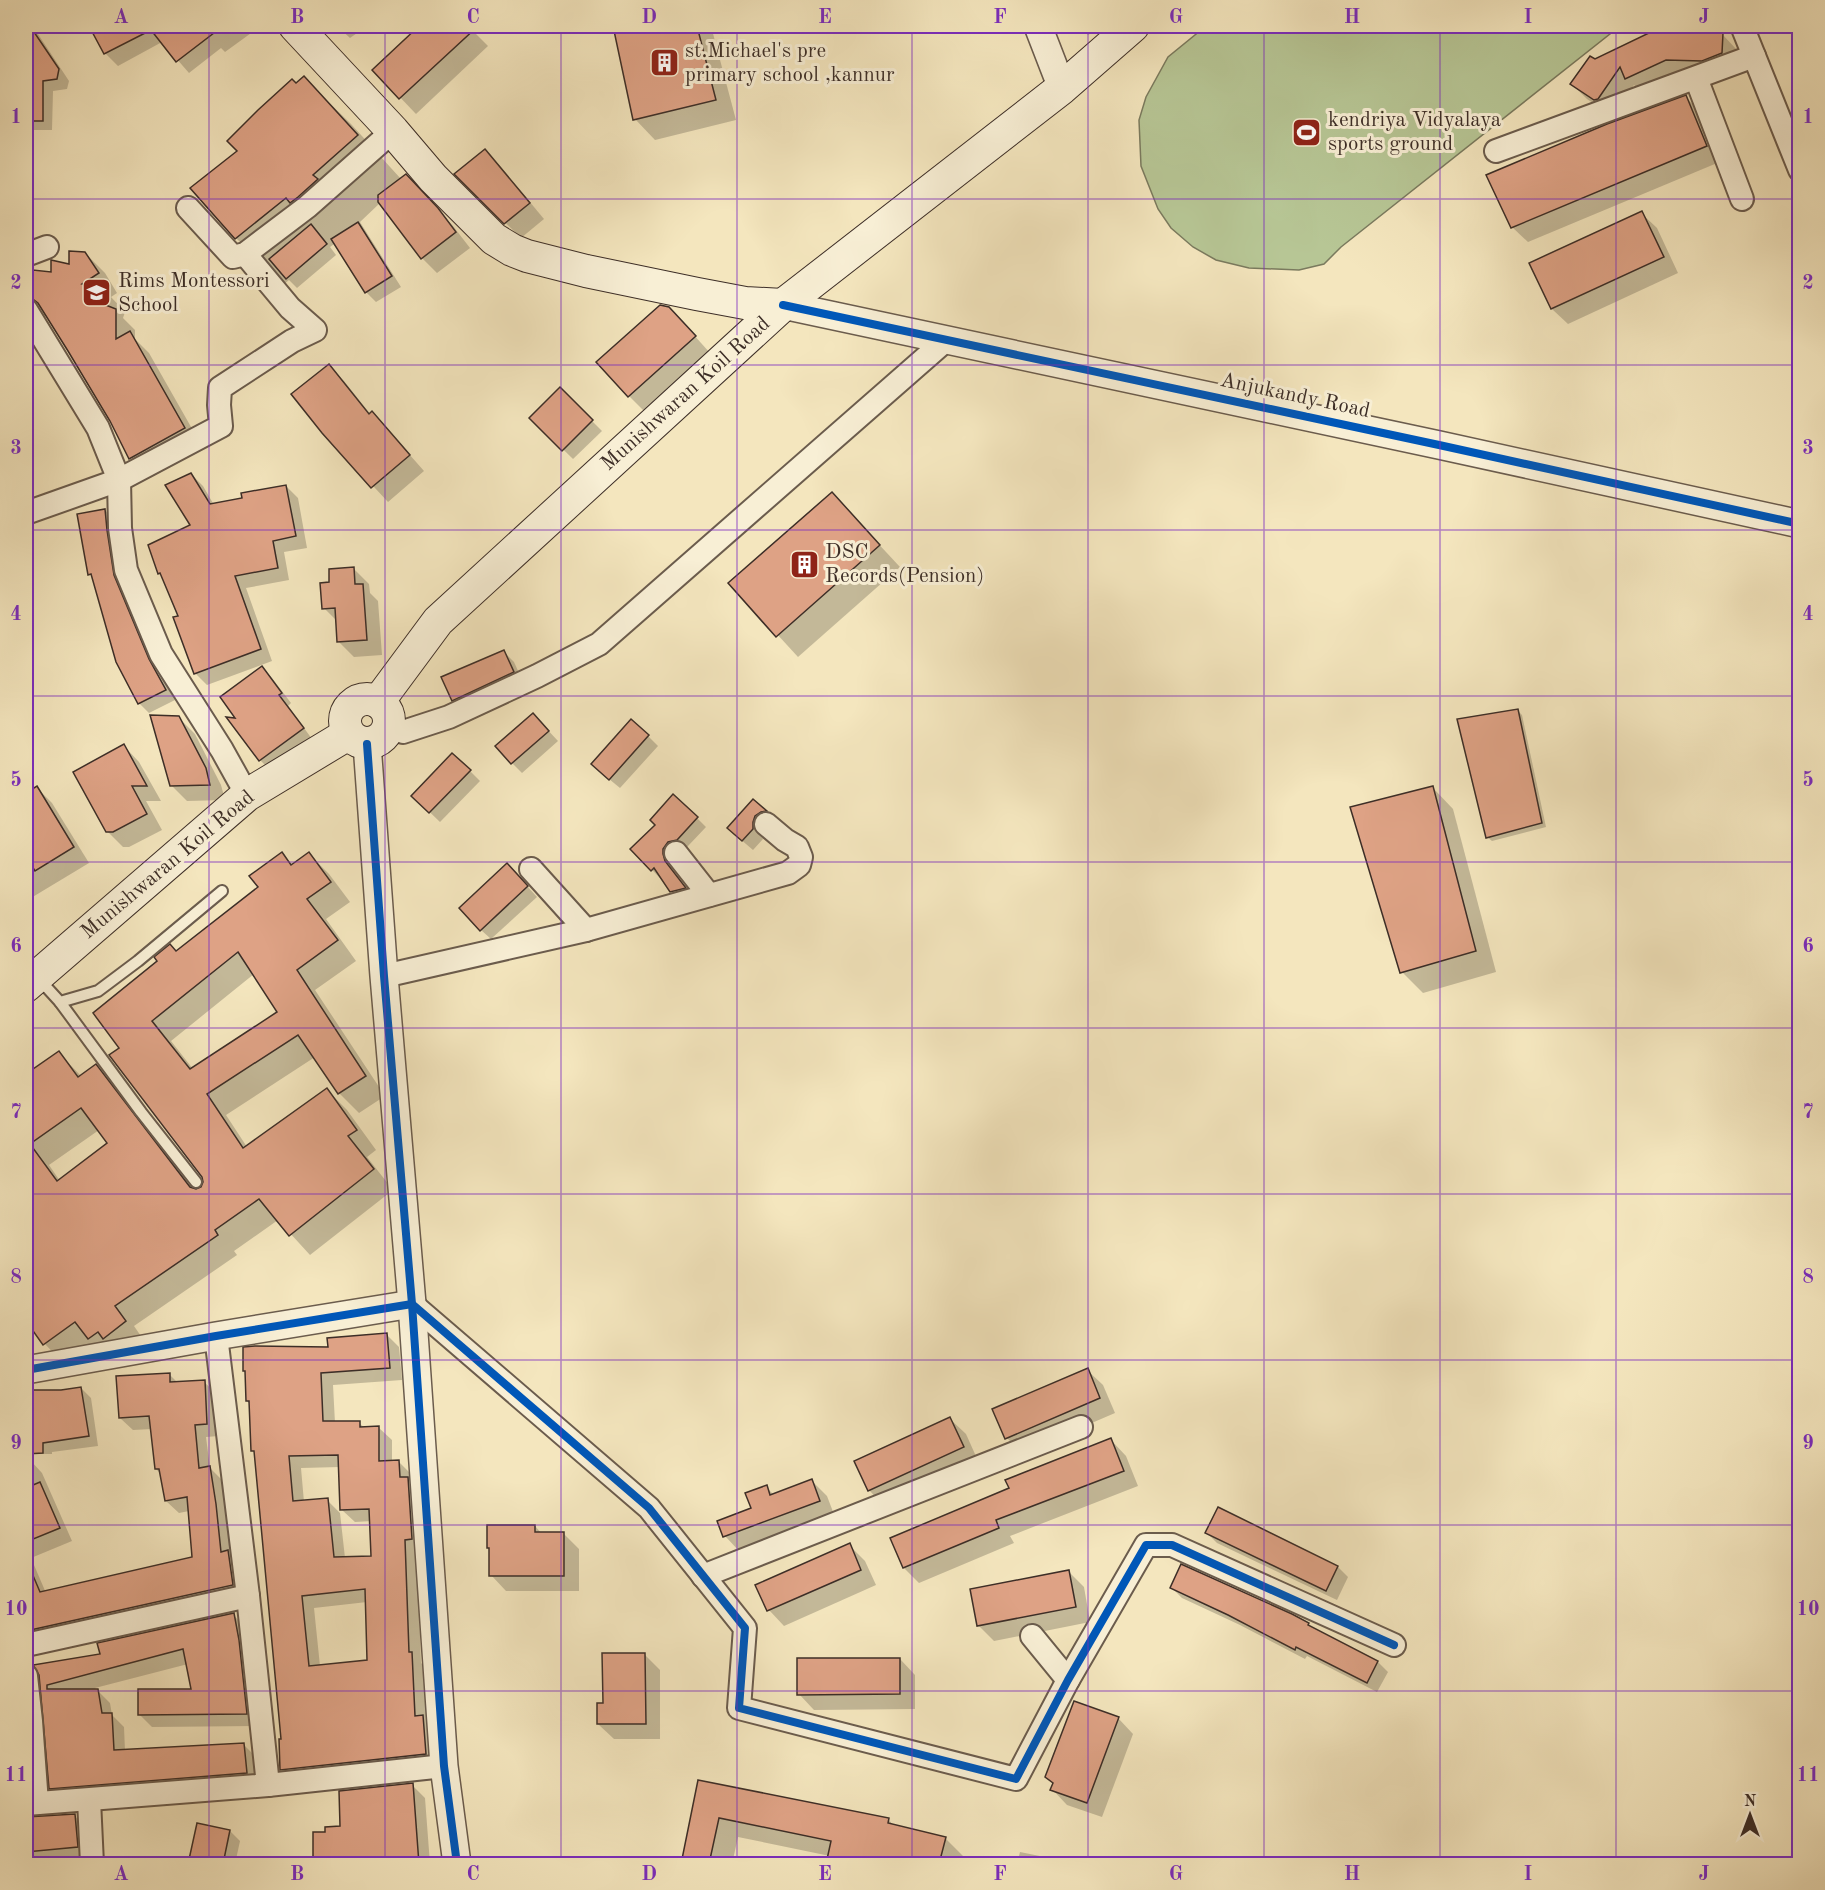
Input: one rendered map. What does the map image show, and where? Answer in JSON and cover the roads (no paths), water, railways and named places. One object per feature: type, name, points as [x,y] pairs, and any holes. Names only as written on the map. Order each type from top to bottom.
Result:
[{"type":"main road","points":[[295,26],[393,131],[433,178],[494,239],[512,250],[586,272],[745,303],[783,305]]},
{"type":"main road","name":"Munishwaran Koil Road","points":[[31,981],[247,795],[371,727],[438,621],[783,305],[1062,88],[1133,26]]},
{"type":"street","points":[[1038,26],[1062,88]]},
{"type":"street","points":[[1742,26],[1800,170]]},
{"type":"street","points":[[1496,151],[1754,56]]},
{"type":"street","points":[[1696,78],[1742,199]]},
{"type":"street","points":[[188,208],[233,257],[245,254],[307,207],[393,131]]},
{"type":"street","points":[[26,255],[47,247]]},
{"type":"street","points":[[26,513],[118,480],[220,426],[220,388],[292,340],[315,330],[290,308],[245,254]]},
{"type":"street","name":"Anjukandy Road","points":[[783,305],[1800,524]]},
{"type":"street","points":[[26,310],[98,428],[118,480],[120,528],[126,570],[161,654],[222,750],[247,795]]},
{"type":"street","points":[[458,1864],[444,1766],[412,1304],[384,976],[371,727],[403,732],[449,717],[599,645],[946,340]]},
{"type":"street","points":[[384,976],[586,930],[788,873],[799,865],[801,857],[797,847],[766,824]]},
{"type":"street","points":[[676,853],[709,895]]},
{"type":"street","points":[[531,869],[586,930]]},
{"type":"street","points":[[26,1370],[412,1304],[649,1508],[745,1628],[739,1708],[1016,1779],[1068,1680],[1146,1545],[1172,1545],[1395,1645]]},
{"type":"street","points":[[216,1336],[248,1596],[268,1785]]},
{"type":"street","points":[[703,1576],[1081,1426]]},
{"type":"street","points":[[26,1645],[248,1596]]},
{"type":"street","points":[[1032,1636],[1068,1680]]},
{"type":"street","points":[[26,1676],[31,1721],[31,1803],[268,1785],[444,1766]]},
{"type":"street","points":[[89,1800],[92,1864]]},
{"type":"lane","points":[[60,1002],[98,991],[222,891]]},
{"type":"lane","points":[[31,981],[60,1002],[196,1182]]},
{"type":"place","name":"st.Michael's pre primary school ,kannur","points":[[664,63]]},
{"type":"place","name":"kendriya Vidyalaya sports ground","points":[[1307,132]]},
{"type":"place","name":"Rims Montessori School","points":[[97,293]]},
{"type":"place","name":"DSC Records(Pension)","points":[[804,564]]}]
